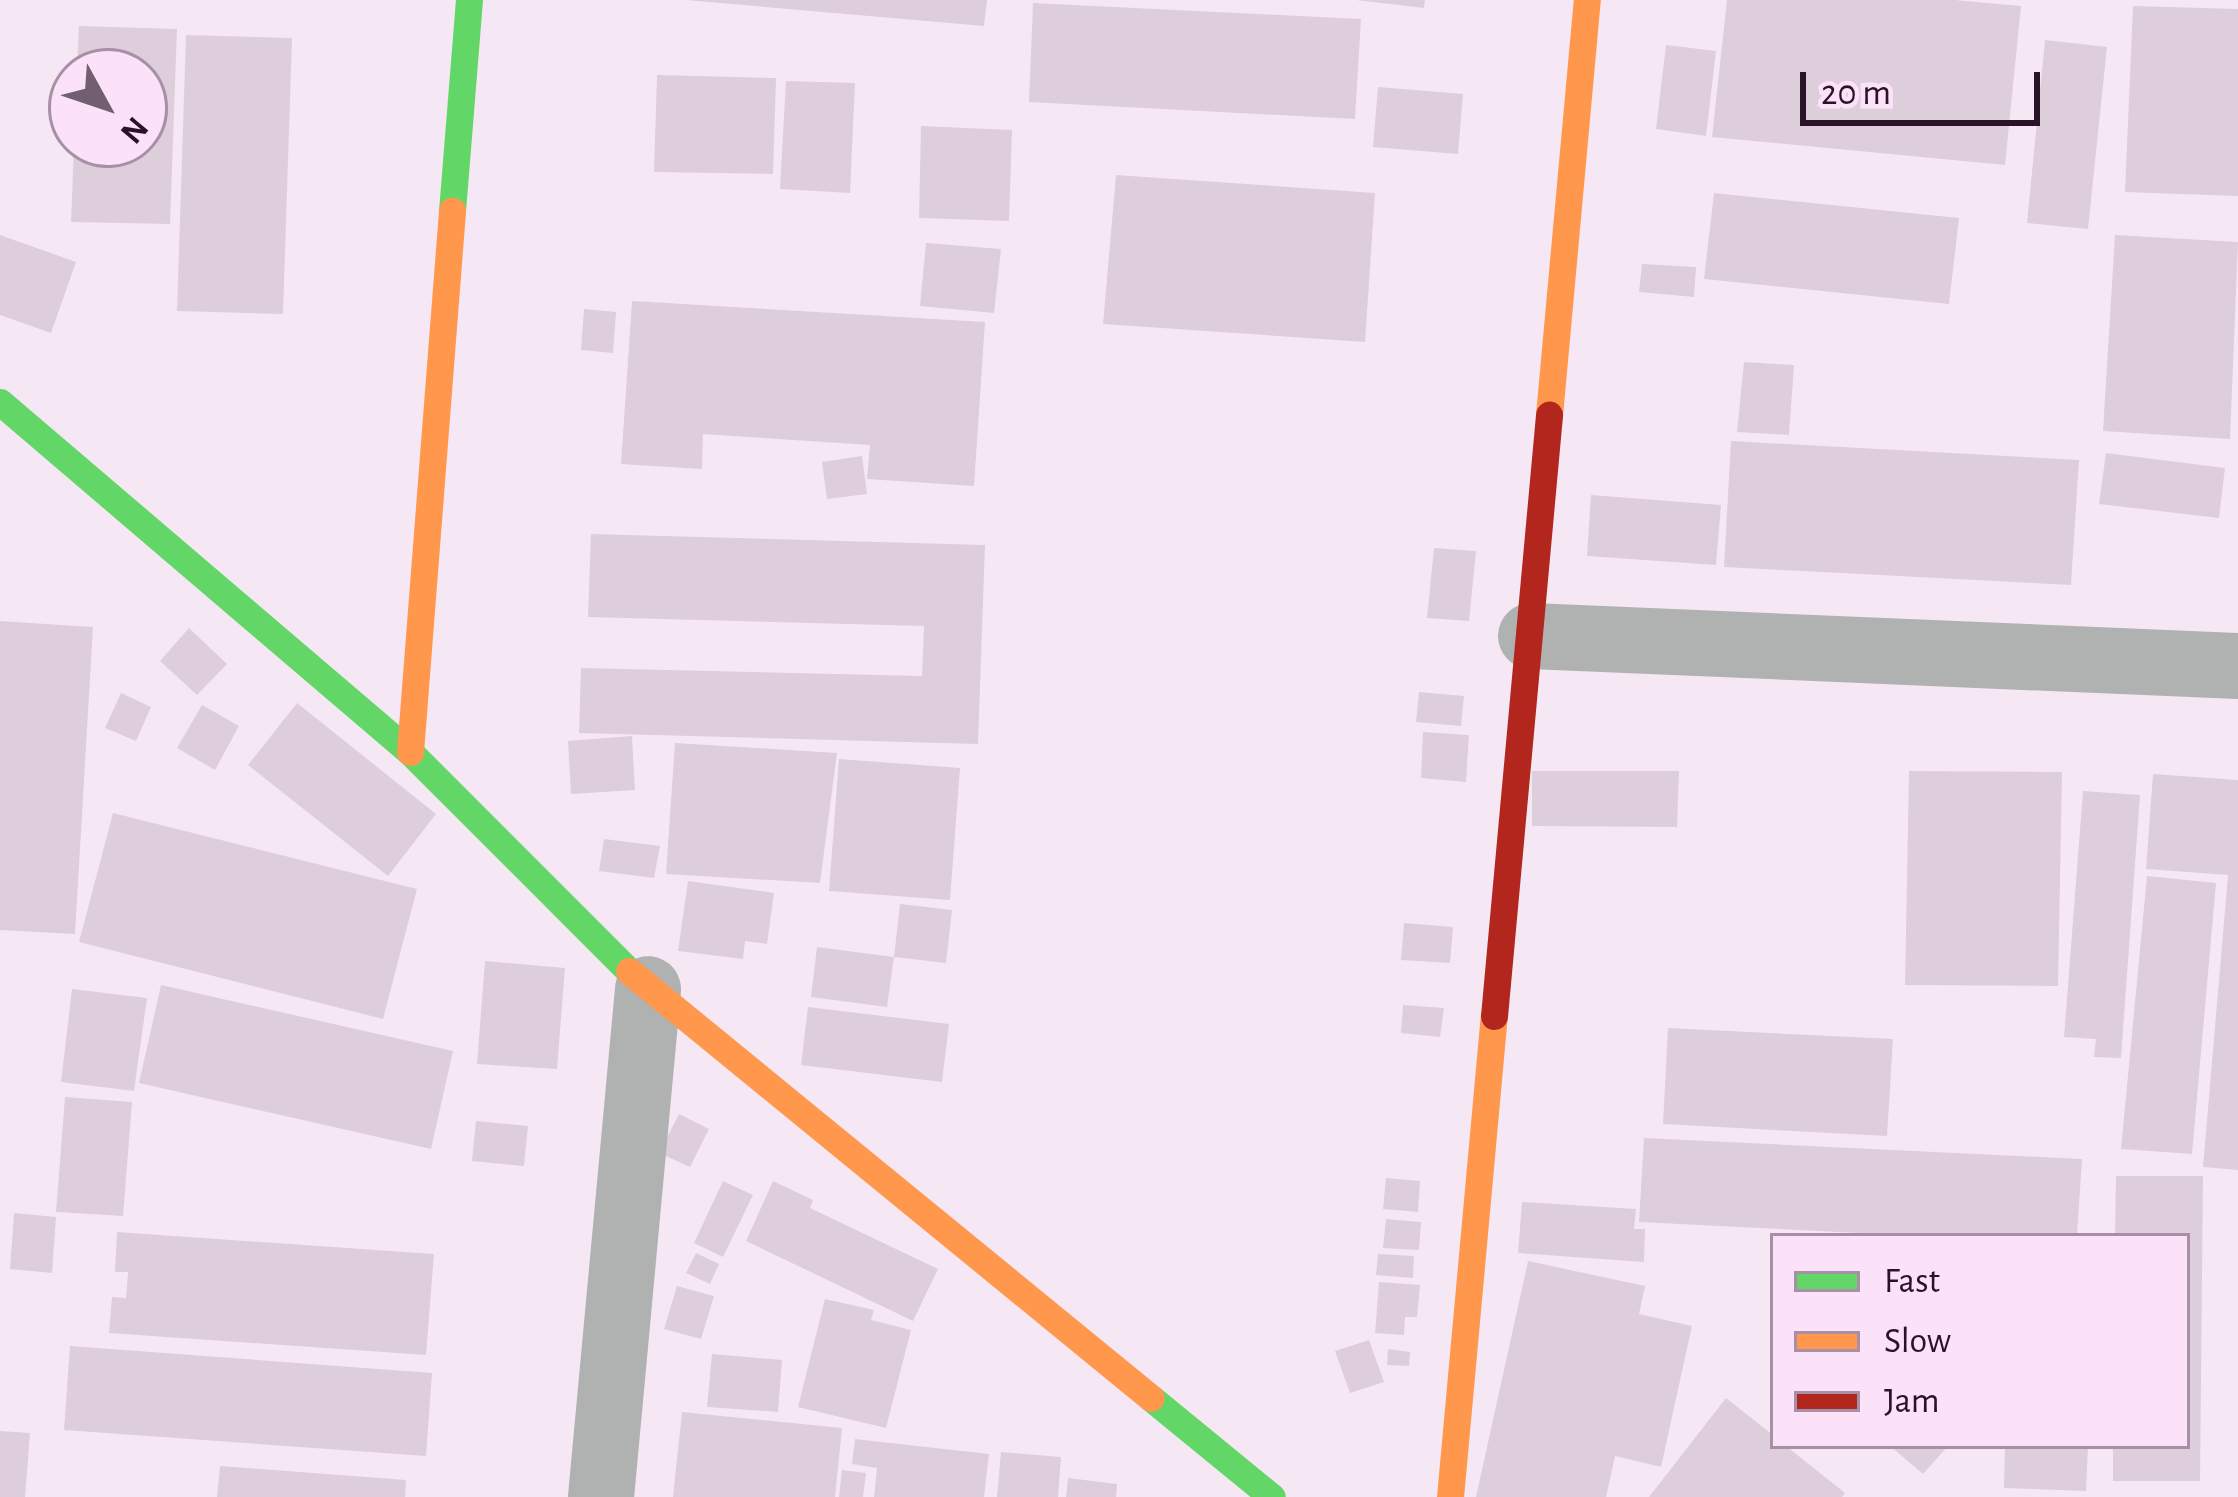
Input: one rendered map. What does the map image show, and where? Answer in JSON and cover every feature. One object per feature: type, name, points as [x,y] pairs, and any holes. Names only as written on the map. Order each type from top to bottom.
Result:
[{"type":"street","points":[[410,752],[469,0]]},
{"type":"street","points":[[1450,1497],[1587,0]]},
{"type":"street","points":[[0,402],[410,752],[648,989],[1272,1497]]},
{"type":"street","points":[[1531,636],[2238,667]]},
{"type":"street","points":[[601,1497],[648,989]]},
{"type":"building","points":[[686,0],[987,0],[984,26]]},
{"type":"building","points":[[1356,0],[1425,0],[1424,8]]},
{"type":"building","points":[[1727,0],[1955,0],[2021,6],[2005,165],[1712,137]]},
{"type":"building","points":[[1033,3],[1361,19],[1355,119],[1029,102]]},
{"type":"building","points":[[2133,6],[2238,9],[2238,196],[2125,192]]},
{"type":"building","points":[[79,26],[177,29],[170,224],[71,222],[73,168],[168,168],[168,48],[78,48]]},
{"type":"building","points":[[186,35],[292,38],[283,314],[177,311]]},
{"type":"building","points":[[2045,40],[2107,47],[2088,229],[2027,223]]},
{"type":"building","points":[[1666,45],[1716,51],[1706,136],[1656,129]]},
{"type":"building","points":[[657,75],[776,78],[773,174],[654,172]]},
{"type":"building","points":[[786,81],[855,83],[850,193],[780,189]]},
{"type":"building","points":[[1378,87],[1463,94],[1458,154],[1373,147]]},
{"type":"building","points":[[921,126],[1012,130],[1009,221],[919,218]]},
{"type":"building","points":[[1116,175],[1375,193],[1365,342],[1103,324]]},
{"type":"building","points":[[1714,193],[1959,218],[1949,304],[1704,279]]},
{"type":"building","points":[[0,235],[76,262],[51,333],[0,315]]},
{"type":"building","points":[[2115,235],[2238,242],[2230,439],[2103,431]]},
{"type":"building","points":[[926,243],[1001,249],[994,313],[920,306]]},
{"type":"building","points":[[1642,264],[1696,267],[1694,297],[1639,292]]},
{"type":"building","points":[[632,301],[985,322],[974,486],[867,479],[870,445],[703,434],[702,469],[621,464]]},
{"type":"building","points":[[584,309],[616,312],[613,353],[581,350]]},
{"type":"building","points":[[1744,362],[1794,365],[1789,435],[1737,432]]},
{"type":"building","points":[[1731,441],[2079,460],[2071,585],[1724,567]]},
{"type":"building","points":[[2106,453],[2225,468],[2219,518],[2099,504]]},
{"type":"building","points":[[862,456],[867,494],[827,499],[822,462]]},
{"type":"building","points":[[1591,495],[1721,505],[1716,565],[1587,556]]},
{"type":"building","points":[[591,534],[985,545],[978,744],[579,733],[581,668],[922,676],[924,626],[588,617]]},
{"type":"building","points":[[1434,548],[1476,551],[1469,621],[1427,618]]},
{"type":"building","points":[[0,621],[93,627],[75,934],[0,930]]},
{"type":"building","points":[[189,628],[227,664],[197,695],[160,661]]},
{"type":"building","points":[[1419,692],[1464,696],[1461,726],[1416,722]]},
{"type":"building","points":[[121,693],[151,707],[136,741],[105,728]]},
{"type":"building","points":[[297,703],[436,814],[388,876],[248,765]]},
{"type":"building","points":[[202,705],[239,726],[215,770],[177,748]]},
{"type":"building","points":[[1423,732],[1469,735],[1466,782],[1421,778]]},
{"type":"building","points":[[632,736],[635,790],[571,794],[568,741]]},
{"type":"building","points":[[675,743],[837,753],[820,883],[666,874]]},
{"type":"building","points":[[839,759],[960,768],[950,900],[829,891]]},
{"type":"building","points":[[1532,771],[1679,771],[1677,827],[1532,826]]},
{"type":"building","points":[[1909,771],[2062,772],[2058,986],[1905,985]]},
{"type":"building","points":[[2153,774],[2238,780],[2238,1170],[2203,1167],[2228,875],[2146,869]]},
{"type":"building","points":[[2083,791],[2140,795],[2121,1058],[2094,1057],[2096,1039],[2064,1037]]},
{"type":"building","points":[[113,813],[417,889],[383,1019],[79,942]]},
{"type":"building","points":[[604,839],[660,846],[654,878],[599,871]]},
{"type":"building","points":[[2147,876],[2216,883],[2192,1154],[2121,1149]]},
{"type":"building","points":[[688,881],[774,893],[767,944],[745,941],[743,959],[678,951]]},
{"type":"building","points":[[900,904],[952,910],[946,963],[894,957]]},
{"type":"building","points":[[1404,923],[1453,927],[1450,963],[1401,960]]},
{"type":"building","points":[[817,947],[894,957],[887,1007],[811,997]]},
{"type":"building","points":[[485,961],[565,968],[557,1069],[477,1064]]},
{"type":"building","points":[[161,985],[453,1051],[431,1149],[139,1083]]},
{"type":"building","points":[[72,989],[147,998],[134,1091],[61,1082]]},
{"type":"building","points":[[1403,1005],[1444,1008],[1440,1037],[1401,1033]]},
{"type":"building","points":[[808,1007],[949,1024],[942,1082],[801,1065]]},
{"type":"building","points":[[1668,1028],[1893,1039],[1887,1136],[1663,1124]]},
{"type":"building","points":[[65,1097],[132,1102],[123,1216],[56,1212]]},
{"type":"building","points":[[679,1114],[709,1129],[690,1167],[659,1153]]},
{"type":"building","points":[[476,1121],[528,1126],[524,1166],[472,1161]]},
{"type":"building","points":[[1644,1138],[2082,1159],[2077,1233],[1860,1233],[1639,1222]]},
{"type":"building","points":[[2116,1176],[2203,1176],[2200,1481],[2113,1481],[2113,1449],[2190,1449],[2190,1233],[2115,1233]]},
{"type":"building","points":[[1386,1178],[1420,1181],[1418,1212],[1383,1209]]},
{"type":"building","points":[[723,1181],[753,1195],[723,1257],[694,1243]]},
{"type":"building","points":[[773,1181],[813,1200],[810,1208],[938,1269],[913,1321],[746,1241]]},
{"type":"building","points":[[1522,1202],[1636,1209],[1634,1229],[1645,1229],[1644,1262],[1518,1253]]},
{"type":"building","points":[[14,1213],[56,1217],[52,1273],[10,1269]]},
{"type":"building","points":[[1386,1219],[1421,1222],[1419,1250],[1383,1248]]},
{"type":"building","points":[[117,1232],[434,1254],[426,1355],[109,1333],[112,1297],[126,1298],[128,1272],[115,1272]]},
{"type":"building","points":[[696,1253],[719,1264],[710,1284],[686,1273]]},
{"type":"building","points":[[1378,1254],[1414,1256],[1413,1278],[1376,1275]]},
{"type":"building","points":[[1528,1261],[1645,1286],[1639,1314],[1692,1326],[1661,1467],[1615,1456],[1606,1497],[1476,1497]]},
{"type":"building","points":[[1379,1282],[1420,1285],[1417,1317],[1405,1317],[1404,1335],[1375,1333]]},
{"type":"building","points":[[677,1286],[714,1296],[701,1339],[664,1329]]},
{"type":"building","points":[[825,1299],[874,1310],[871,1320],[911,1330],[886,1428],[798,1407]]},
{"type":"building","points":[[1369,1340],[1384,1382],[1350,1393],[1335,1351]]},
{"type":"building","points":[[70,1346],[432,1373],[426,1456],[64,1430]]},
{"type":"building","points":[[1388,1349],[1410,1352],[1409,1366],[1387,1365]]},
{"type":"building","points":[[712,1354],[782,1360],[778,1412],[707,1407]]},
{"type":"building","points":[[1726,1398],[1770,1433],[1770,1449],[1790,1449],[1845,1493],[1842,1497],[1649,1497]]},
{"type":"building","points":[[682,1412],[842,1428],[835,1497],[673,1497]]},
{"type":"building","points":[[0,1431],[30,1433],[25,1497],[0,1497]]},
{"type":"building","points":[[855,1439],[989,1454],[984,1497],[874,1497],[877,1468],[852,1464]]},
{"type":"building","points":[[1894,1449],[1945,1449],[1923,1474]]},
{"type":"building","points":[[2005,1449],[2088,1449],[2086,1491],[2004,1488]]},
{"type":"building","points":[[1001,1452],[1061,1457],[1058,1497],[997,1497]]},
{"type":"building","points":[[220,1466],[406,1480],[405,1497],[217,1497]]},
{"type":"building","points":[[842,1470],[866,1473],[863,1497],[839,1497]]},
{"type":"building","points":[[1068,1478],[1117,1484],[1116,1497],[1066,1497]]},
{"type":"traffic: fast","points":[[452,211],[469,0]]},
{"type":"traffic: fast","points":[[0,402],[410,752],[629,971]]},
{"type":"traffic: fast","points":[[1151,1398],[1272,1497]]},
{"type":"traffic: slow","points":[[1549,415],[1587,0]]},
{"type":"traffic: slow","points":[[410,752],[452,211]]},
{"type":"traffic: slow","points":[[629,971],[1151,1398]]},
{"type":"traffic: slow","points":[[1450,1497],[1494,1016]]},
{"type":"traffic: jam","points":[[1494,1016],[1549,415]]}]
